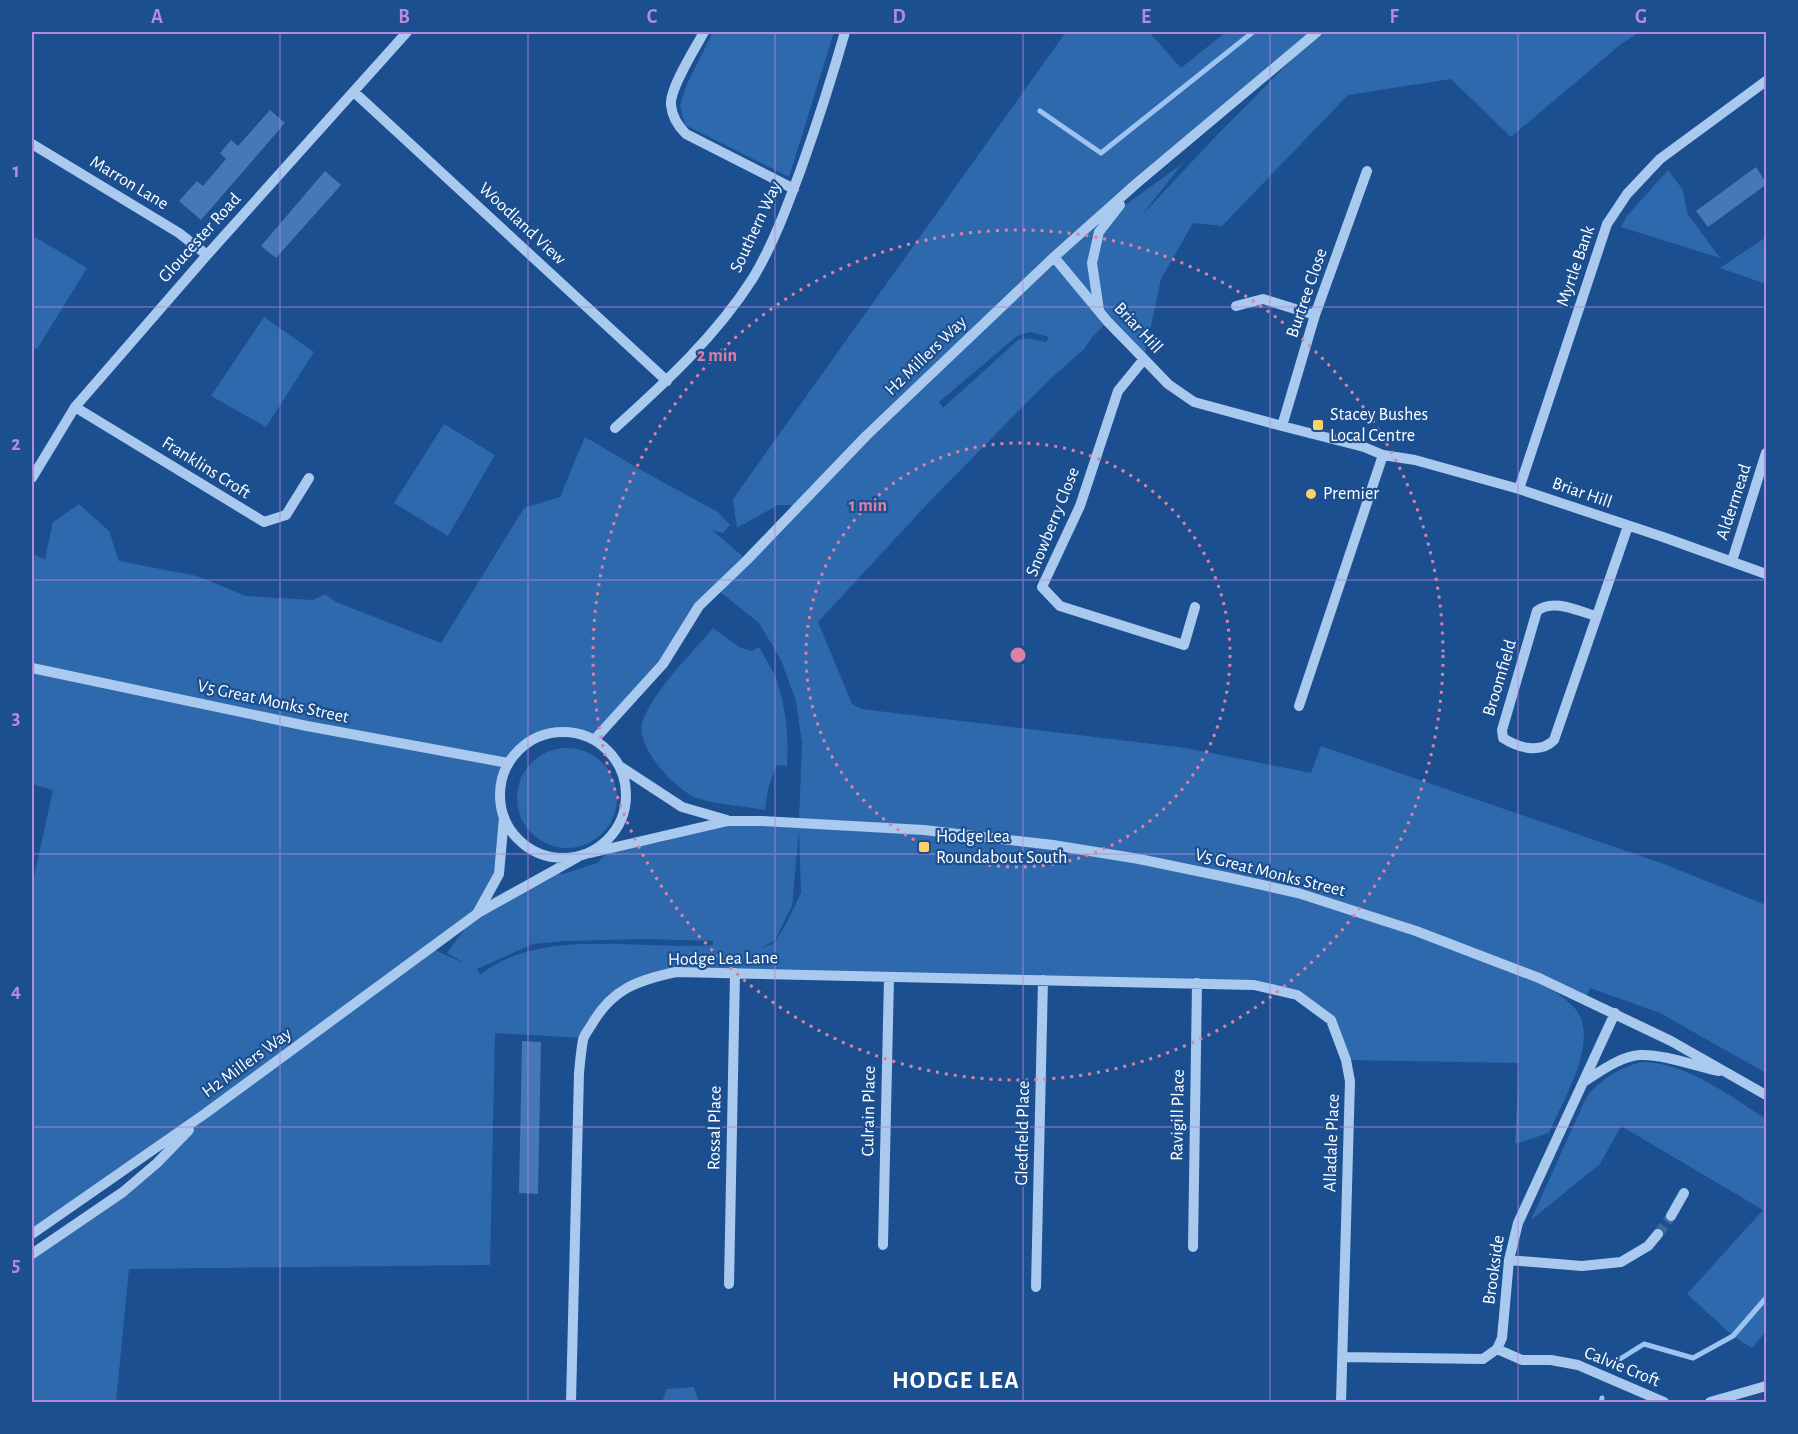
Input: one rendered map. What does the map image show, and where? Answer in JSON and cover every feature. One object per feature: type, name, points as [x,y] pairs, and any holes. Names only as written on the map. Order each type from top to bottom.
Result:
[{"type":"street","name":"Gloucester Road","points":[[32,478],[75,406],[407,32]]},
{"type":"street","points":[[704,32],[673,90],[670,102],[672,115],[686,134],[794,189]]},
{"type":"street","name":"Southern Way","points":[[615,428],[667,381],[710,337],[753,277],[781,222],[794,189],[827,95],[845,32]]},
{"type":"street","name":"H2 Millers Way","points":[[594,740],[663,664],[699,606],[747,560],[866,436],[1054,257],[1137,183],[1317,32]]},
{"type":"street","name":"Myrtle Bank","points":[[1519,489],[1607,224],[1627,194],[1660,159],[1767,81]]},
{"type":"street","name":"Woodland View","points":[[354,92],[667,381]]},
{"type":"street","name":"Marron Lane","points":[[32,144],[179,232],[207,255]]},
{"type":"street","name":"Burtree Close","points":[[1282,426],[1316,315],[1367,171]]},
{"type":"street","points":[[1100,312],[1092,263],[1099,232],[1137,183]]},
{"type":"street","name":"Briar Hill","points":[[1054,257],[1100,312],[1167,384],[1194,402],[1364,447],[1383,455],[1415,460],[1519,489],[1767,574]]},
{"type":"street","points":[[1236,306],[1263,299],[1316,315]]},
{"type":"street","name":"Snowberry Close","points":[[1144,360],[1118,391],[1080,506],[1042,587],[1060,606],[1184,645],[1195,607]]},
{"type":"street","name":"Franklins Croft","points":[[75,406],[264,522],[286,515],[309,478]]},
{"type":"street","name":"Aldermead","points":[[1732,561],[1767,453]]},
{"type":"street","points":[[1299,706],[1383,455]]},
{"type":"street","name":"Broomfield","points":[[1596,616],[1551,604],[1538,611],[1502,730],[1503,738],[1513,744],[1539,750],[1549,746],[1554,740],[1628,526]]},
{"type":"street","name":"V5 Great Monks Street","points":[[32,668],[307,726],[508,763]]},
{"type":"street","points":[[568,732],[594,740],[610,752],[621,767],[625,781],[625,810],[613,835],[602,846],[578,857],[559,858],[539,854],[518,839],[504,817],[500,798],[508,763],[523,747],[544,735],[568,732]]},
{"type":"street","name":"V5 Great Monks Street","points":[[621,767],[682,807],[728,821]]},
{"type":"street","name":"H2 Millers Way","points":[[478,913],[499,874],[504,817]]},
{"type":"street","name":"V5 Great Monks Street","points":[[590,853],[728,821],[762,820],[924,830],[1053,845],[1139,859],[1298,893],[1416,931],[1539,978],[1615,1013],[1767,1095]]},
{"type":"street","name":"H2 Millers Way","points":[[32,1234],[206,1113],[478,913],[578,857]]},
{"type":"street","name":"Hodge Lea Lane","points":[[571,1402],[579,1073],[583,1038],[598,1014],[612,998],[624,989],[646,979],[676,972],[1254,984]]},
{"type":"street","name":"Rossal Place","points":[[729,1284],[735,973]]},
{"type":"street","name":"Culrain Place","points":[[883,1245],[889,978]]},
{"type":"street","name":"Gledfield Place","points":[[1036,1287],[1043,980]]},
{"type":"street","name":"Ravigill Place","points":[[1193,1247],[1197,983]]},
{"type":"street","name":"Alladale Place","points":[[1254,984],[1297,995],[1331,1020],[1346,1060],[1350,1081],[1342,1357]]},
{"type":"street","name":"Brookside","points":[[1497,1349],[1502,1338],[1509,1260],[1518,1223],[1615,1013]]},
{"type":"street","points":[[1585,1081],[1623,1060],[1639,1055],[1731,1074]]},
{"type":"street","points":[[32,1254],[123,1192],[157,1164],[206,1113]]},
{"type":"street","points":[[1671,1216],[1684,1194]]},
{"type":"street","points":[[1509,1260],[1582,1266],[1621,1262],[1648,1246],[1658,1234]]},
{"type":"street","points":[[1341,1402],[1342,1357],[1483,1359],[1497,1349]]},
{"type":"street","name":"Calvie Croft","points":[[1497,1349],[1522,1360],[1551,1360],[1578,1365],[1664,1402]]},
{"type":"street","points":[[1710,1402],[1767,1386]]},
{"type":"shaded area","points":[[713,32],[834,32],[789,177],[685,125],[680,105],[687,84]]},
{"type":"shaded area","points":[[1066,32],[1149,32],[1181,68],[1226,32],[1317,32],[1060,252],[1182,164],[1142,215],[1319,32],[1640,32],[1621,44],[1511,137],[1451,79],[1348,95],[1222,226],[1193,223],[1161,279],[1144,359],[1107,322],[1085,348],[1048,381],[932,499],[818,622],[852,704],[861,709],[1186,748],[1311,773],[1321,746],[1664,864],[1766,905],[1766,1073],[1660,1013],[1590,988],[1585,999],[1542,980],[1577,1011],[1583,1024],[1584,1039],[1576,1072],[1549,1133],[1515,1144],[1519,1063],[1346,1060],[1331,1020],[1297,995],[1254,985],[676,972],[624,989],[583,1038],[495,1033],[490,1265],[129,1269],[116,1402],[32,1402],[32,1254],[123,1192],[203,1116],[32,1234],[32,886],[53,790],[32,784],[32,554],[45,559],[53,522],[79,504],[109,531],[119,561],[197,576],[246,596],[313,600],[325,594],[336,602],[441,643],[524,508],[560,497],[585,437],[718,512],[730,525],[723,533],[712,530],[747,560],[799,505],[778,505],[737,528],[733,499]],"holes":[[[1030,332],[1049,337],[1046,342],[1028,338],[1018,340],[943,408],[939,402],[1017,336]],[[719,591],[759,623],[781,660],[796,701],[802,743],[799,822],[728,821],[659,843],[621,841],[597,863],[563,874],[542,872],[484,902],[499,872],[503,829],[500,789],[505,771],[514,755],[536,738],[551,733],[572,733],[594,740],[663,664],[699,606]],[[799,830],[801,893],[774,943],[760,949],[775,940],[792,906]],[[473,918],[447,953],[466,964],[432,949]],[[645,939],[713,941],[713,945],[592,944],[532,950],[504,960],[480,975],[477,969],[533,944]]]},
{"type":"shaded area","points":[[1668,170],[1683,190],[1687,213],[1720,258],[1621,227],[1627,216]]},
{"type":"shaded area","points":[[35,237],[87,268],[37,349],[32,346],[32,243]]},
{"type":"shaded area","points":[[1766,237],[1766,284],[1720,268]]},
{"type":"shaded area","points":[[264,317],[314,352],[266,427],[211,396]]},
{"type":"shaded area","points":[[444,424],[495,455],[448,536],[394,503]]},
{"type":"shaded area","points":[[713,628],[739,647],[752,651],[759,647],[777,681],[783,702],[788,745],[787,766],[776,765],[768,789],[765,810],[713,802],[688,793],[658,765],[644,742],[643,720],[649,707],[665,683]]},
{"type":"shaded area","points":[[567,748],[595,756],[609,770],[617,798],[609,826],[595,840],[567,848],[539,840],[525,826],[517,798],[525,770],[539,756]]},
{"type":"shaded area","points":[[1642,1062],[1659,1064],[1691,1074],[1766,1119],[1766,1331],[1752,1348],[1733,1336],[1687,1294],[1763,1210],[1621,1126],[1600,1164],[1531,1220],[1585,1100],[1610,1076],[1626,1067]]},
{"type":"shaded area","points":[[694,1387],[699,1402],[662,1402],[667,1389]]},
{"type":"building","points":[[270,110],[285,123],[201,220],[179,201],[197,181],[203,186],[226,159],[220,153],[231,140],[238,146]]},
{"type":"building","points":[[1756,167],[1767,184],[1708,227],[1696,211]]},
{"type":"building","points":[[325,171],[341,185],[276,258],[261,246]]},
{"type":"building","points":[[522,1041],[541,1042],[538,1194],[519,1193]]},
{"type":"waterway","points":[[1040,111],[1101,153],[1253,32]]},
{"type":"waterway","points":[[1620,1359],[1644,1344],[1693,1358],[1733,1336],[1766,1298]]},
{"type":"waterway","points":[[1601,1402],[1602,1398]]},
{"type":"tunnel","points":[[1658,1234],[1671,1216]]},
{"type":"place","name":"Stacey Bushes Local Centre","points":[[1318,425]]},
{"type":"place","name":"Premier","points":[[1311,494]]},
{"type":"place","name":"Hodge Lea Roundabout South","points":[[924,847]]},
{"type":"district","name":"HODGE LEA","points":[[956,1381]]}]
